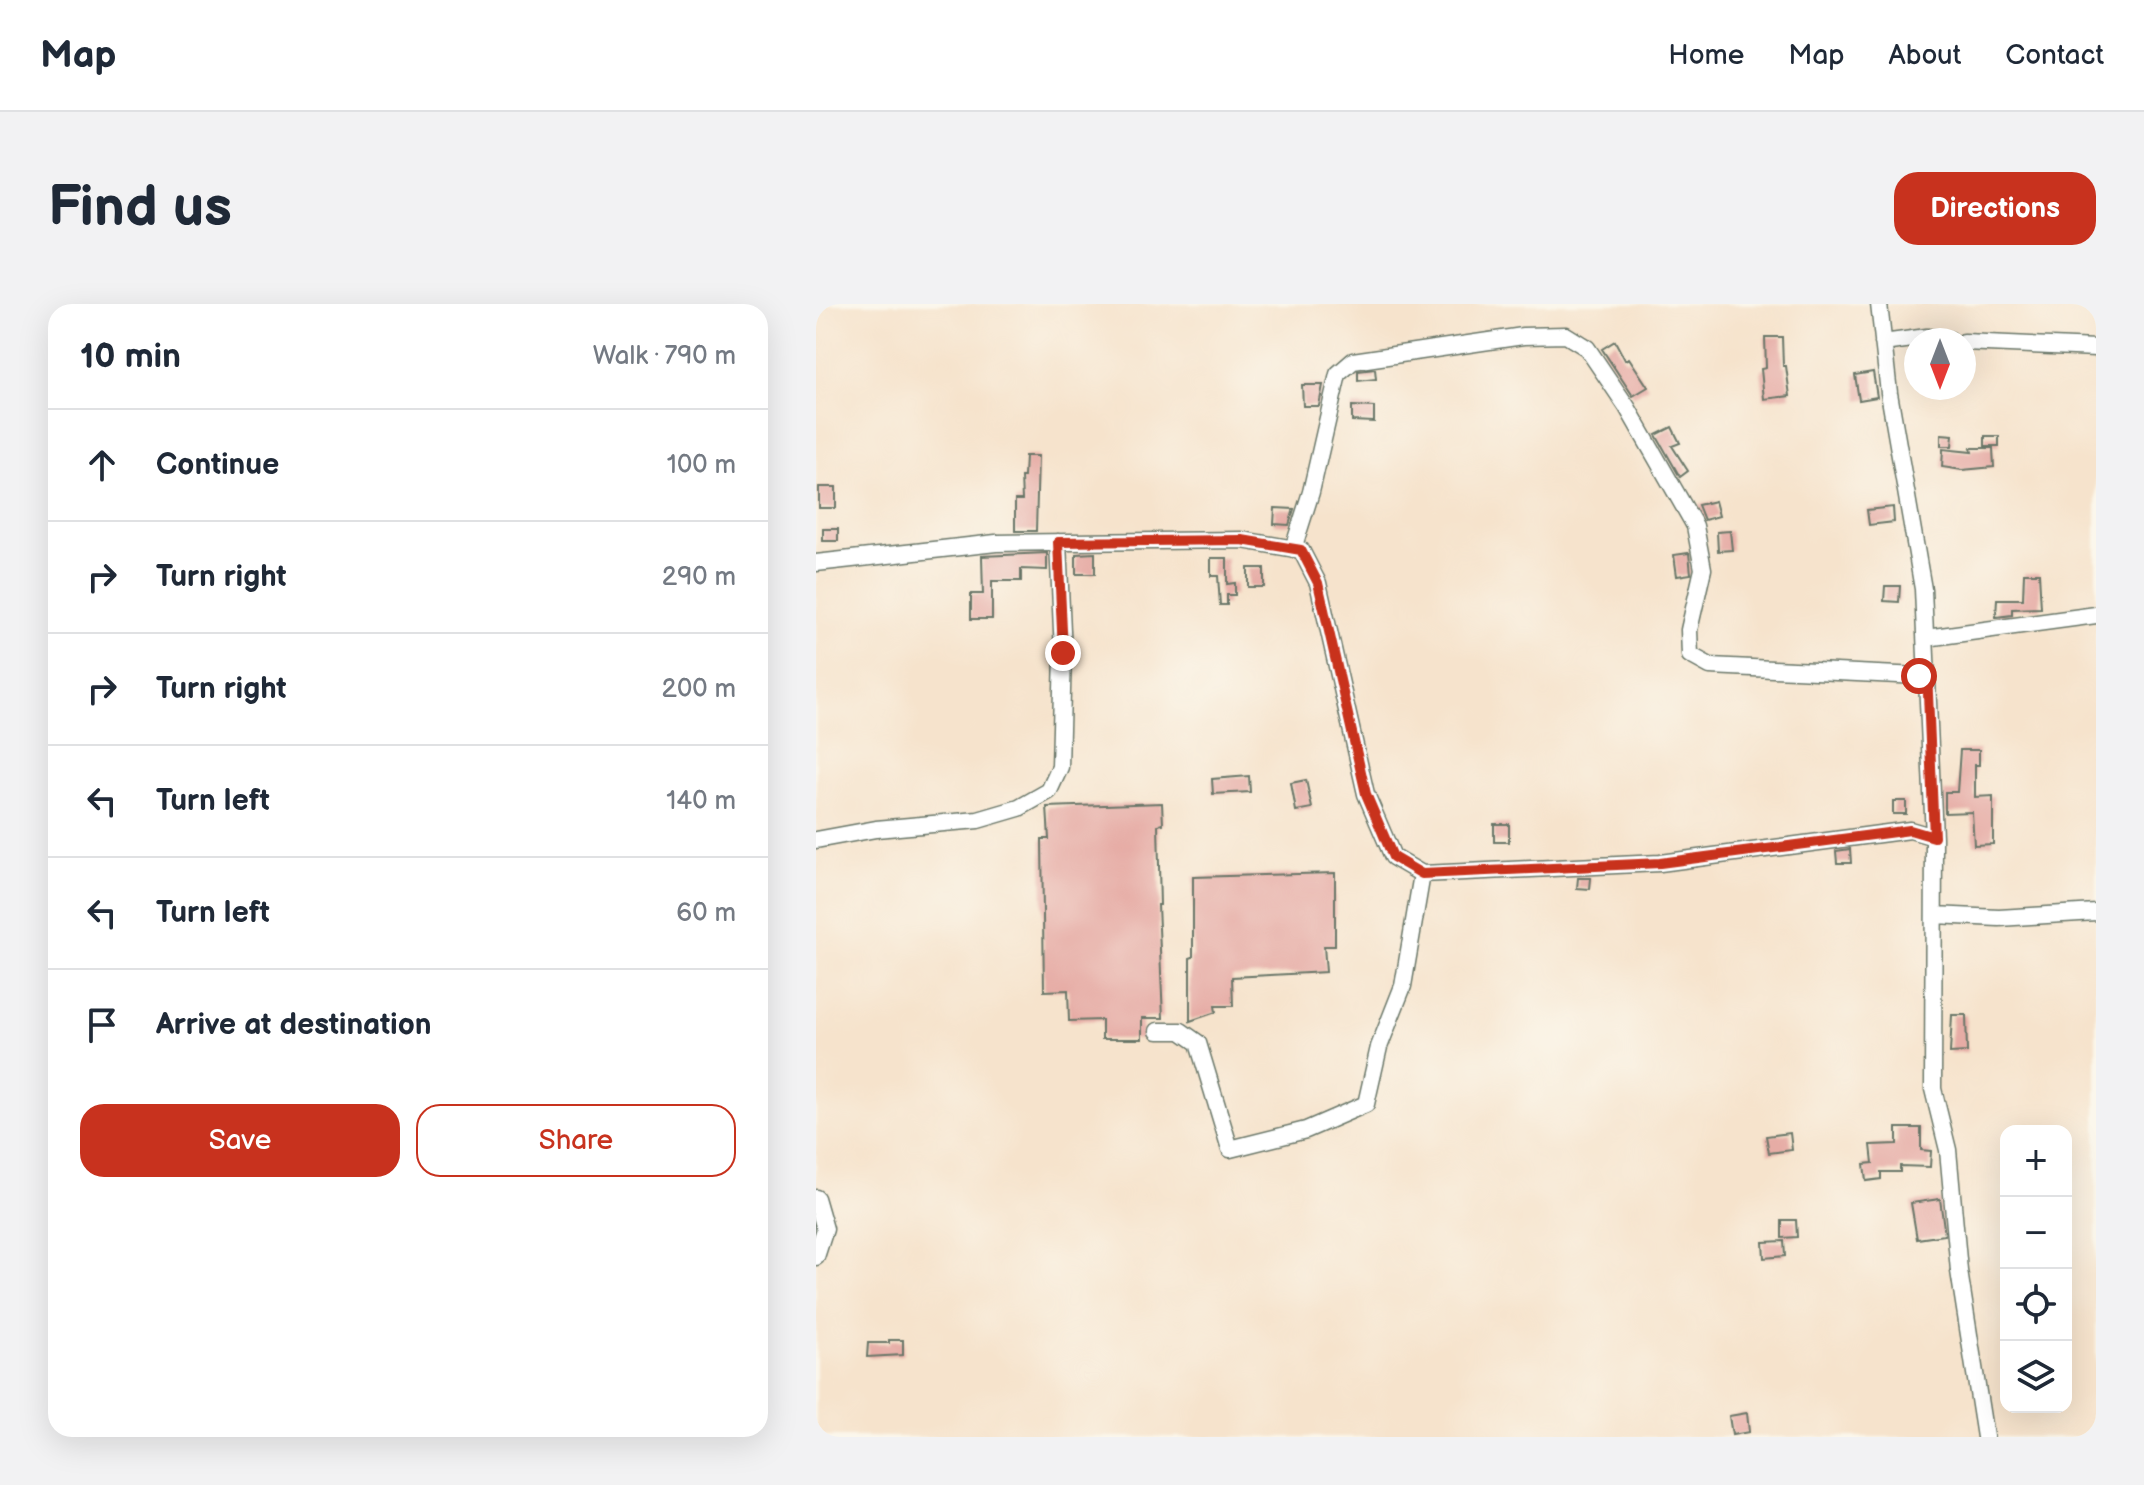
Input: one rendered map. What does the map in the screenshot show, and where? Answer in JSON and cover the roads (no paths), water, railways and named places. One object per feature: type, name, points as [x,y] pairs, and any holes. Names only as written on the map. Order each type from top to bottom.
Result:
[{"type":"street","points":[[1879,304],[1889,393],[1923,589],[1934,837],[1933,1089],[1948,1150],[1959,1271],[1985,1437]]},
{"type":"street","points":[[1293,549],[1311,492],[1338,374],[1353,361],[1523,336],[1566,335],[1587,348],[1595,359],[1627,407],[1695,526],[1703,569],[1689,630],[1690,655],[1710,666],[1919,676],[1927,670]]},
{"type":"street","points":[[1883,343],[1904,340]]},
{"type":"street","points":[[1976,343],[2096,348]]},
{"type":"street","points":[[816,563],[996,543],[1242,540],[1301,550],[1318,583],[1366,794],[1393,857],[1422,874],[1660,863],[1910,830],[1934,837]]},
{"type":"street","points":[[816,840],[876,829],[978,820],[1019,808],[1049,791],[1060,767],[1063,653],[1058,542]]},
{"type":"street","points":[[1926,638],[2096,615]]},
{"type":"street","points":[[1158,1031],[1181,1031],[1198,1043],[1230,1149],[1306,1130],[1366,1104],[1379,1047],[1403,986],[1422,874]]},
{"type":"street","points":[[1934,915],[1999,918],[2096,912]]},
{"type":"street","points":[[816,1198],[825,1229],[816,1257]]}]
